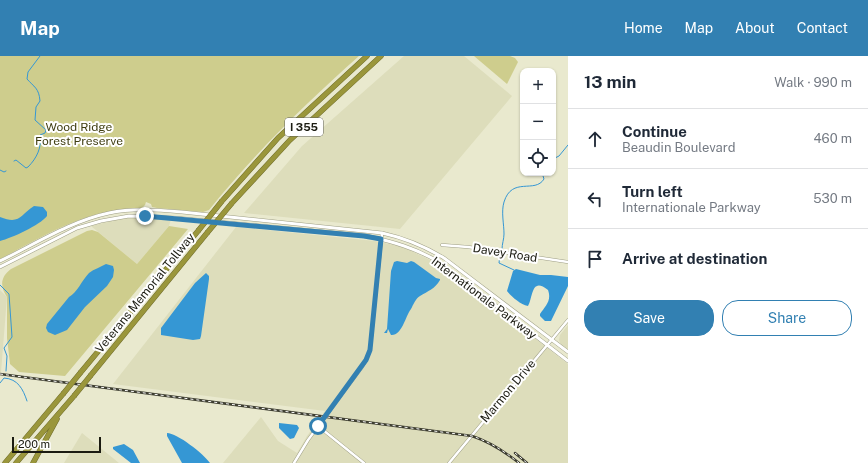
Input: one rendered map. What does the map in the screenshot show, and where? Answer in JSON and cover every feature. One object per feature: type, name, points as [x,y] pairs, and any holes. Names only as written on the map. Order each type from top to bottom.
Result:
[{"type":"highway","name":"Veterans Memorial Tollway","points":[[5,463],[222,201],[278,138],[367,56]]},
{"type":"highway","name":"Veterans Memorial Tollway","points":[[16,463],[74,396],[232,203],[290,140],[381,56]]},
{"type":"highway","points":[[33,463],[63,409]]},
{"type":"street","name":"Internationale Parkway","points":[[0,261],[70,225],[122,211],[162,210],[382,233],[410,241],[432,250],[568,352]]},
{"type":"street","name":"Internationale Parkway","points":[[0,267],[77,228],[101,221],[129,216],[176,218],[364,236],[406,246],[424,253],[439,262],[568,361]]},
{"type":"street","points":[[294,463],[318,426],[362,367],[370,350],[382,233]]},
{"type":"street","name":"Davey Road","points":[[442,245],[568,262]]},
{"type":"street","name":"Marmon Drive","points":[[449,463],[568,320]]},
{"type":"street","points":[[318,426],[364,463]]},
{"type":"shaded area","points":[[404,56],[464,56],[512,96],[400,229],[244,213],[302,146]]},
{"type":"shaded area","points":[[123,218],[171,219],[169,226],[137,264],[91,226]]},
{"type":"shaded area","points":[[236,227],[375,241],[403,247],[430,260],[454,276],[568,364],[568,463],[223,463],[261,417],[278,441],[297,453],[325,411],[113,384]]},
{"type":"shaded area","points":[[0,290],[7,297],[1,372],[0,372]]},
{"type":"shaded area","points":[[568,325],[568,350],[561,345],[559,340],[560,335]]},
{"type":"shaded area","points":[[82,433],[119,463],[64,463]]},
{"type":"green space","name":"Wood Ridge Forest Preserve","points":[[0,56],[359,56],[319,92],[262,149],[209,210],[203,212],[157,208],[152,207],[151,204],[146,202],[142,208],[122,209],[85,218],[68,224],[0,259]]},
{"type":"green space","points":[[474,56],[510,56],[515,58],[518,62],[507,84]]},
{"type":"green space","points":[[169,226],[188,229],[65,376],[19,372],[10,364],[7,338],[7,297],[2,286],[3,279],[7,272],[87,231],[92,230],[98,232],[137,264]]},
{"type":"water","points":[[34,206],[43,207],[47,212],[47,216],[25,231],[0,241],[0,217],[12,220],[16,219]]},
{"type":"water","points":[[397,261],[407,263],[411,261],[414,262],[440,280],[434,288],[417,298],[401,329],[395,334],[391,335],[388,329],[387,333],[384,333],[387,329],[391,271],[394,262]]},
{"type":"water","points":[[106,264],[113,266],[114,270],[113,277],[107,286],[85,307],[67,330],[55,335],[48,332],[46,328],[47,324],[69,297],[75,293],[86,276]]},
{"type":"water","points":[[516,269],[540,275],[568,277],[568,286],[551,321],[545,321],[540,316],[549,300],[548,290],[538,285],[534,290],[528,306],[516,300],[507,291],[513,271]]},
{"type":"water","points":[[206,273],[209,276],[209,279],[200,339],[193,340],[161,335],[161,328],[195,283]]},
{"type":"water","points":[[279,423],[297,425],[299,428],[294,438],[290,439],[279,428]]},
{"type":"water","points":[[167,433],[177,436],[190,445],[210,463],[182,463],[167,436]]},
{"type":"water","points":[[124,444],[133,450],[140,463],[131,463],[113,449],[113,447]]},
{"type":"waterway","points":[[14,161],[16,160],[26,168],[28,167],[38,152],[40,135],[45,133],[46,130],[35,120],[36,107],[40,101],[39,93],[27,79],[28,72],[40,56]]},
{"type":"waterway","points":[[556,158],[568,145]]},
{"type":"waterway","points":[[0,170],[4,172],[6,171]]},
{"type":"waterway","points":[[502,249],[504,234],[503,206],[508,194],[518,187],[540,183],[544,179],[543,176]]},
{"type":"waterway","points":[[500,255],[499,263],[514,270]]},
{"type":"waterway","points":[[0,285],[9,294],[12,337],[4,348],[7,356],[6,371]]},
{"type":"waterway","points":[[0,383],[4,378],[13,380],[22,389],[27,401]]},
{"type":"railway","points":[[0,374],[472,436],[497,447],[519,463]]},
{"type":"railway","points":[[515,453],[527,463]]},
{"type":"route","points":[[145,216],[364,236],[381,239],[370,350],[362,367],[318,426]]}]
